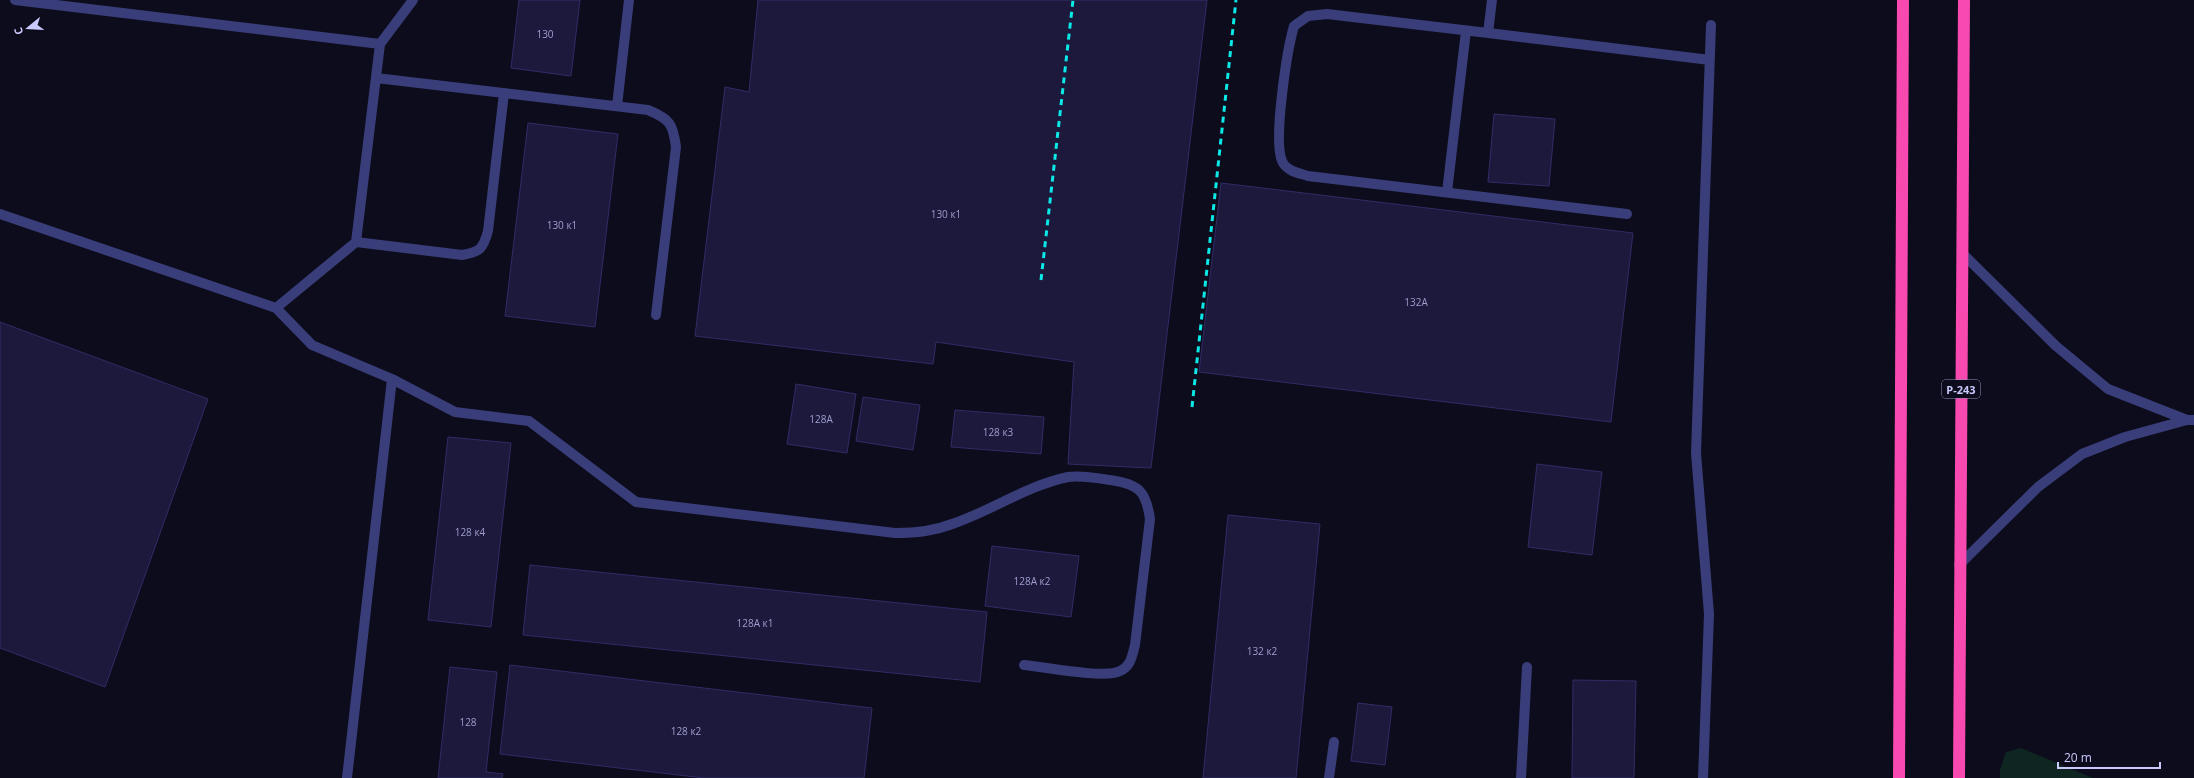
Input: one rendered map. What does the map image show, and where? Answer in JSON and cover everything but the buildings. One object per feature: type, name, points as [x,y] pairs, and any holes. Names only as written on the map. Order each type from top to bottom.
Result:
[{"type":"highway","points":[[1899,778],[1903,0]]},
{"type":"highway","name":"Р-243","points":[[1959,778],[1959,565],[1964,0]]},
{"type":"lane","points":[[15,0],[85,4],[380,44]]},
{"type":"lane","points":[[276,308],[356,242],[380,44],[413,0]]},
{"type":"lane","points":[[617,106],[629,0]]},
{"type":"lane","points":[[1488,33],[1492,0]]},
{"type":"lane","points":[[1627,214],[1293,172],[1282,162],[1278,138],[1288,58],[1294,26],[1308,16],[1327,14],[1710,60]]},
{"type":"lane","points":[[1703,778],[1709,614],[1696,453],[1711,25]]},
{"type":"lane","points":[[1447,192],[1466,31]]},
{"type":"lane","points":[[376,78],[617,106],[653,112],[664,117],[674,129],[676,147],[656,315]]},
{"type":"lane","points":[[356,242],[462,255],[475,253],[484,246],[488,231],[504,93]]},
{"type":"lane","points":[[0,214],[276,308],[312,345],[392,379],[454,412],[529,421],[636,502],[895,533],[923,532],[955,523],[1049,483],[1069,477],[1091,477],[1122,481],[1139,488],[1147,501],[1150,519],[1135,645],[1131,662],[1120,671],[1100,674],[1024,665]]},
{"type":"lane","points":[[1962,253],[2056,346],[2108,390],[2191,420]]},
{"type":"lane","points":[[347,778],[392,379]]},
{"type":"lane","points":[[1959,565],[2038,487],[2082,454],[2125,437],[2191,420]]},
{"type":"lane","points":[[1521,778],[1527,667]]},
{"type":"lane","points":[[1329,778],[1334,742]]},
{"type":"green space","points":[[2021,748],[2093,778],[2000,778],[2000,770],[2006,752]]},
{"type":"railway","points":[[1041,280],[1073,0]]},
{"type":"railway","points":[[1192,407],[1236,0]]}]
